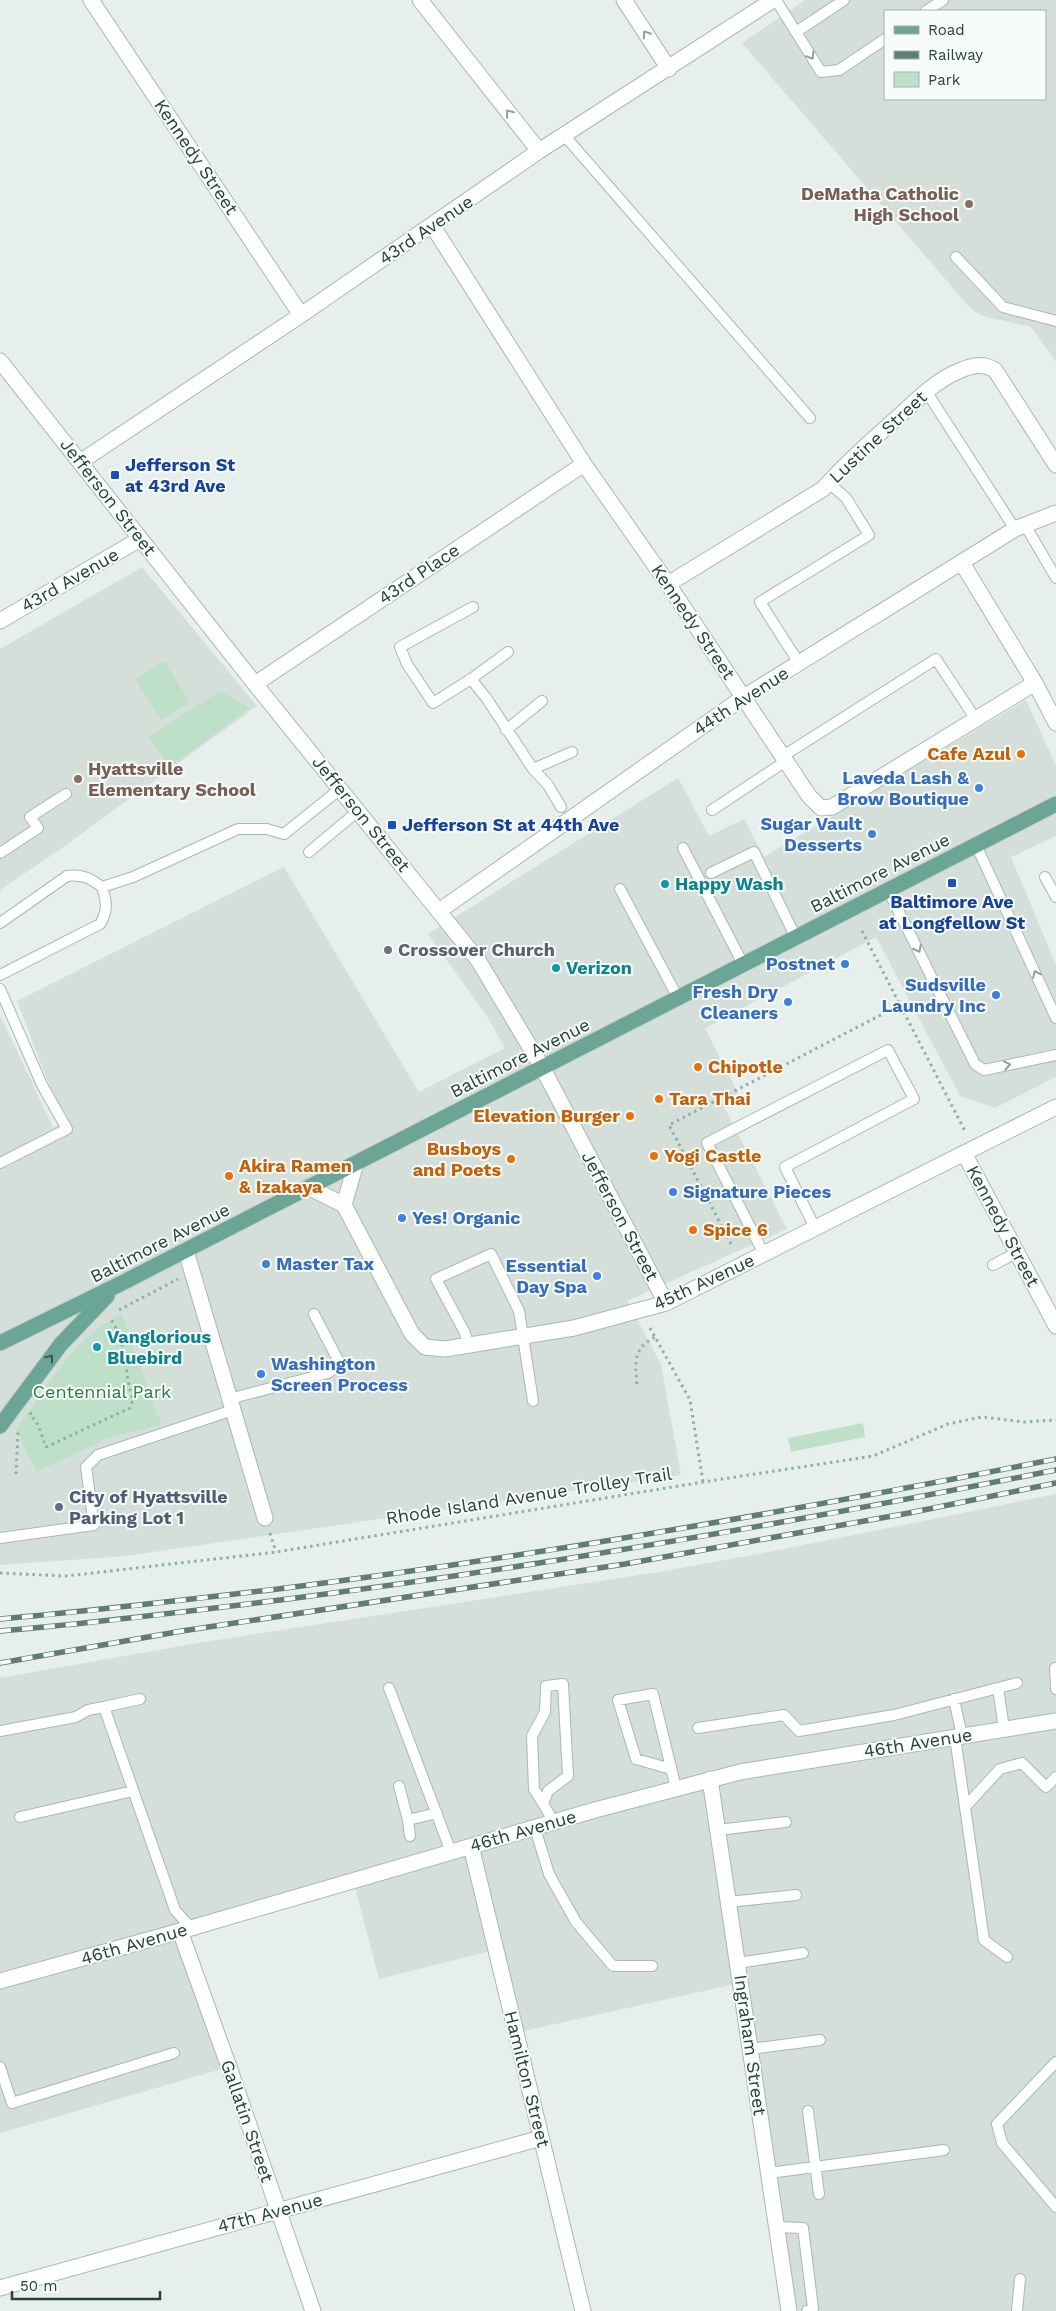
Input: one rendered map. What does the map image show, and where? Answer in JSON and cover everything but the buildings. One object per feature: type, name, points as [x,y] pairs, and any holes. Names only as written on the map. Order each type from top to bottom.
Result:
[{"type":"main road","name":"Baltimore Avenue","points":[[0,1343],[186,1251],[1056,804]]},
{"type":"main road","points":[[0,1426],[61,1344],[120,1284]]},
{"type":"street","name":"Kennedy Street","points":[[91,0],[301,315]]},
{"type":"street","points":[[420,0],[539,151]]},
{"type":"street","points":[[624,0],[669,69]]},
{"type":"street","name":"43rd Avenue","points":[[80,462],[301,315],[539,151],[774,0]]},
{"type":"street","name":"Kennedy Street","points":[[432,226],[584,464],[668,584],[809,796],[821,808],[832,807],[1035,683]]},
{"type":"street","name":"Jefferson Street","points":[[0,361],[140,540],[478,960],[542,1068],[666,1303]]},
{"type":"street","name":"Lustine Street","points":[[668,584],[823,489],[842,467],[926,392],[957,371],[976,365],[987,366],[996,370],[1056,465]]},
{"type":"street","name":"43rd Place","points":[[255,684],[584,464]]},
{"type":"street","name":"44th Avenue","points":[[439,911],[744,697],[1020,527],[1056,513]]},
{"type":"street","name":"43rd Avenue","points":[[0,621],[140,540]]},
{"type":"street","points":[[962,563],[1035,683],[1056,723]]},
{"type":"street","name":"45th Avenue","points":[[344,1206],[412,1334],[425,1347],[445,1349],[574,1328],[666,1303],[1056,1107]]},
{"type":"street","name":"Kennedy Street","points":[[964,1153],[1056,1326]]},
{"type":"street","points":[[308,1187],[344,1206],[356,1163]]},
{"type":"street","points":[[186,1251],[265,1518]]},
{"type":"street","name":"46th Avenue","points":[[0,1981],[185,1930],[554,1822],[710,1779],[786,1764],[1056,1721]]},
{"type":"street","name":"Ingraham Street","points":[[710,1779],[789,2311]]},
{"type":"street","name":"Hamilton Street","points":[[471,1846],[583,2311]]},
{"type":"street","name":"Gallatin Street","points":[[185,1930],[313,2311]]},
{"type":"street","name":"47th Avenue","points":[[0,2288],[541,2138]]},
{"type":"lane","points":[[774,0],[821,72],[839,70],[884,40]]},
{"type":"lane","points":[[796,32],[844,0]]},
{"type":"lane","points":[[928,10],[943,0]]},
{"type":"lane","points":[[564,135],[810,418]]},
{"type":"lane","points":[[956,257],[1003,307],[1056,321]]},
{"type":"lane","points":[[926,392],[1056,578]]},
{"type":"lane","points":[[799,664],[760,602],[869,535],[846,498],[828,483]]},
{"type":"lane","points":[[473,608],[400,647],[407,664],[433,703],[471,679],[508,652]]},
{"type":"lane","points":[[712,810],[784,759],[936,660],[976,718]]},
{"type":"lane","points":[[471,679],[487,698],[506,730],[533,769],[548,785],[561,807]]},
{"type":"lane","points":[[506,730],[542,701]]},
{"type":"lane","points":[[533,769],[572,752]]},
{"type":"lane","points":[[102,888],[238,829],[267,829],[284,834],[340,789]]},
{"type":"lane","points":[[0,853],[38,828],[30,817],[66,794]]},
{"type":"lane","points":[[309,852],[358,811]]},
{"type":"lane","points":[[976,845],[1056,1018]]},
{"type":"lane","points":[[683,848],[743,964]]},
{"type":"lane","points":[[711,873],[754,852],[796,938]]},
{"type":"lane","points":[[0,924],[67,876],[78,874],[91,878],[102,888],[107,902],[105,914],[100,924],[0,975]]},
{"type":"lane","points":[[1045,877],[1056,897]]},
{"type":"lane","points":[[620,890],[678,998]]},
{"type":"lane","points":[[888,890],[975,1064],[984,1070],[1056,1055]]},
{"type":"lane","points":[[0,989],[42,1085],[67,1129],[0,1163]]},
{"type":"lane","points":[[764,1254],[707,1143],[888,1050],[914,1099],[785,1167],[815,1228]]},
{"type":"lane","points":[[993,1266],[1018,1252]]},
{"type":"lane","points":[[469,1345],[464,1331],[436,1279],[491,1254],[520,1312],[533,1401]]},
{"type":"lane","points":[[0,1538],[94,1524],[86,1467],[98,1454],[231,1404],[328,1373],[336,1367],[338,1360],[314,1314]]},
{"type":"lane","points":[[1055,1668],[1056,1690]]},
{"type":"lane","points":[[698,1728],[784,1716],[799,1731],[894,1715],[1017,1683]]},
{"type":"lane","points":[[543,1804],[548,1791],[568,1776],[563,1684],[546,1686],[545,1712],[532,1736],[534,1789],[543,1804],[554,1822]]},
{"type":"lane","points":[[389,1688],[452,1852]]},
{"type":"lane","points":[[998,1688],[1004,1729]]},
{"type":"lane","points":[[671,1769],[636,1759],[618,1700],[653,1694],[676,1788]]},
{"type":"lane","points":[[0,1731],[76,1717],[88,1710],[140,1699]]},
{"type":"lane","points":[[954,1699],[965,1807],[984,1940],[1007,1957]]},
{"type":"lane","points":[[104,1707],[175,1910],[185,1930]]},
{"type":"lane","points":[[965,1807],[1000,1769],[1022,1764],[1046,1787],[1056,1777]]},
{"type":"lane","points":[[399,1786],[410,1836]]},
{"type":"lane","points":[[20,1817],[133,1791]]},
{"type":"lane","points":[[408,1820],[437,1813]]},
{"type":"lane","points":[[718,1830],[786,1822]]},
{"type":"lane","points":[[535,1828],[549,1874],[576,1922],[613,1966],[652,1966]]},
{"type":"lane","points":[[729,1902],[796,1895]]},
{"type":"lane","points":[[738,1963],[803,1953]]},
{"type":"lane","points":[[750,2049],[820,2040]]},
{"type":"lane","points":[[0,2067],[12,2103],[174,2053]]},
{"type":"lane","points":[[1056,2062],[996,2124],[1002,2143],[1056,2207]]},
{"type":"lane","points":[[808,2111],[819,2194]]},
{"type":"lane","points":[[769,2173],[944,2150]]},
{"type":"lane","points":[[777,2227],[803,2228],[813,2308],[807,2311]]},
{"type":"lane","points":[[1017,2311],[1020,2278]]},
{"type":"path","points":[[862,931],[965,1131]]},
{"type":"path","points":[[118,1310],[179,1279]]},
{"type":"path","points":[[28,1406],[34,1410],[30,1414],[38,1425],[46,1447],[130,1408],[133,1400],[128,1386],[121,1338],[109,1315]]},
{"type":"path","points":[[650,1328],[690,1400],[702,1482]]},
{"type":"path","points":[[637,1384],[635,1360],[642,1344],[655,1337]]},
{"type":"path","name":"Rhode Island Avenue Trolley Trail","points":[[0,1573],[66,1576],[276,1552],[873,1456],[948,1424],[982,1417],[1024,1422],[1056,1420]]},
{"type":"path","points":[[16,1474],[17,1434]]},
{"type":"shaded area","name":"DeMatha Catholic High School","points":[[805,0],[1056,0],[1056,361],[1031,327],[986,317],[972,310],[742,43]]},
{"type":"shaded area","name":"Hyattsville Elementary School","points":[[142,567],[257,706],[55,853],[0,890],[0,649]]},
{"type":"shaded area","points":[[1026,700],[1056,766],[1056,836],[1011,857],[1056,965],[1056,1077],[995,1108],[960,1096],[876,937],[705,1028],[740,1097],[723,1105],[787,1229],[627,1301],[661,1364],[681,1475],[126,1556],[0,1565],[0,1015],[53,1127],[61,1124],[58,1108],[17,1001],[284,867],[419,1092],[505,1048],[488,1018],[428,934],[678,778],[709,836],[744,819],[764,857]]},
{"type":"shaded area","points":[[1056,1494],[1056,2311],[789,2311],[740,1983],[515,2033],[495,1950],[379,1979],[353,1880],[180,1931],[229,2067],[0,2133],[0,1678],[198,1643],[665,1571]]},
{"type":"green space","points":[[164,661],[190,702],[161,720],[135,679]]},
{"type":"green space","points":[[220,691],[250,708],[170,767],[149,737]]},
{"type":"green space","name":"Centennial Park","points":[[122,1314],[161,1424],[106,1439],[37,1472],[16,1430],[50,1381],[75,1350],[89,1336]]},
{"type":"green space","points":[[863,1423],[865,1437],[791,1452],[788,1438]]},
{"type":"railway","points":[[0,1619],[278,1589],[473,1562],[765,1514],[1056,1459]]},
{"type":"railway","points":[[0,1631],[216,1608],[481,1572],[769,1525],[1056,1470]]},
{"type":"railway","points":[[0,1663],[182,1631],[625,1564],[909,1513],[1056,1483]]},
{"type":"place","name":"DeMatha Catholic High School","points":[[969,204]]},
{"type":"place","name":"Jefferson St at 43rd Ave","points":[[115,475]]},
{"type":"place","name":"Cafe Azul","points":[[1021,754]]},
{"type":"place","name":"Hyattsville Elementary School","points":[[78,779]]},
{"type":"place","name":"Laveda Lash & Brow Boutique","points":[[979,788]]},
{"type":"place","name":"Jefferson St at 44th Ave","points":[[392,825]]},
{"type":"place","name":"Sugar Vault Desserts","points":[[872,834]]},
{"type":"place","name":"Baltimore Ave at Longfellow St","points":[[952,883]]},
{"type":"place","name":"Happy Wash","points":[[665,884]]},
{"type":"place","name":"Crossover Church","points":[[388,950]]},
{"type":"place","name":"Postnet","points":[[845,964]]},
{"type":"place","name":"Verizon","points":[[556,968]]},
{"type":"place","name":"Sudsville Laundry Inc","points":[[996,995]]},
{"type":"place","name":"Fresh Dry Cleaners","points":[[788,1002]]},
{"type":"place","name":"Chipotle","points":[[698,1067]]},
{"type":"place","name":"Tara Thai","points":[[659,1099]]},
{"type":"place","name":"Elevation Burger","points":[[630,1116]]},
{"type":"place","name":"Yogi Castle","points":[[654,1156]]},
{"type":"place","name":"Busboys and Poets","points":[[511,1159]]},
{"type":"place","name":"Akira Ramen & Izakaya","points":[[229,1176]]},
{"type":"place","name":"Signature Pieces","points":[[673,1192]]},
{"type":"place","name":"Yes! Organic","points":[[402,1218]]},
{"type":"place","name":"Spice 6","points":[[693,1230]]},
{"type":"place","name":"Master Tax","points":[[266,1264]]},
{"type":"place","name":"Essential Day Spa","points":[[597,1276]]},
{"type":"place","name":"Vanglorious Bluebird","points":[[97,1347]]},
{"type":"place","name":"Washington Screen Process","points":[[261,1374]]},
{"type":"place","name":"City of Hyattsville Parking Lot 1","points":[[59,1507]]}]
